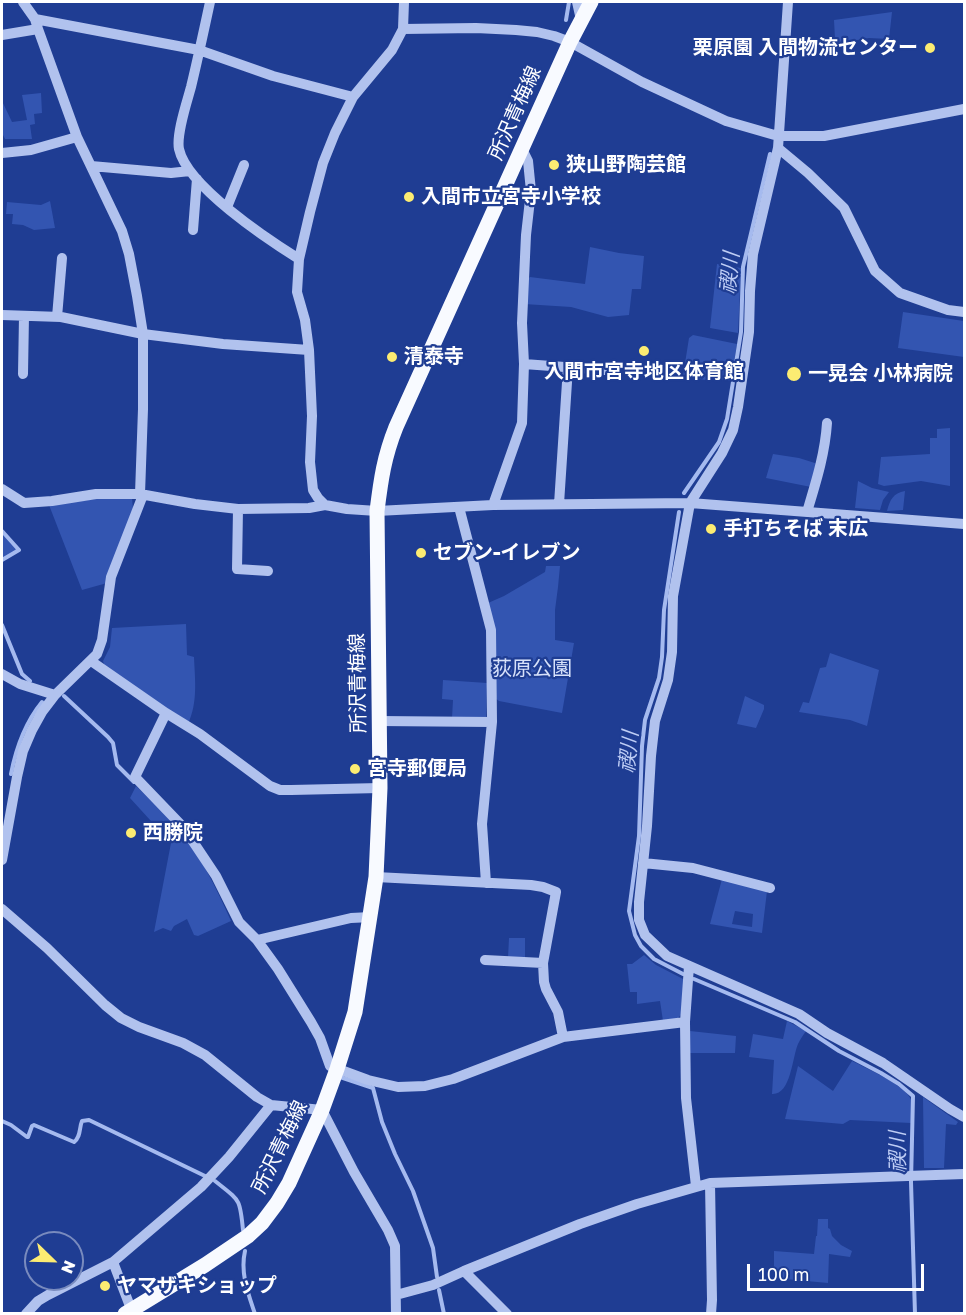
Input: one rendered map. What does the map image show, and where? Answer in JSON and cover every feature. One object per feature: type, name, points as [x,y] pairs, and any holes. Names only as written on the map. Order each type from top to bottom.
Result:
[{"type":"main road","name":"所沢青梅線","points":[[130,1312],[214,1259],[248,1236],[262,1223],[289,1183],[322,1110],[335,1074],[356,1012],[376,877],[380,788],[377,511],[387,450],[570,42],[591,2]]},
{"type":"street","points":[[2,860],[4,838],[23,751],[32,730],[55,695],[98,654],[111,577],[141,494],[144,391],[143,334],[122,231],[76,136],[37,24],[23,2]]},
{"type":"street","points":[[210,2],[180,128],[178,147],[183,161],[210,193],[264,237],[299,259]]},
{"type":"street","points":[[325,505],[313,490],[310,462],[312,416],[309,350],[305,320],[297,292],[299,259],[323,163],[335,133],[353,97],[392,50],[403,29],[404,2]]},
{"type":"street","points":[[577,2],[581,20]]},
{"type":"street","points":[[788,2],[778,148],[753,254],[749,332],[738,407],[733,430],[722,453],[690,503],[674,596],[672,652],[668,680],[655,720],[651,756],[639,920],[645,935],[667,956],[799,1014],[827,1033],[883,1063],[964,1117]]},
{"type":"street","points":[[2,35],[37,24],[200,50],[273,76],[353,97]]},
{"type":"street","points":[[403,29],[476,28],[546,34],[570,42],[642,82],[726,121],[778,136],[824,136],[964,109]]},
{"type":"street","points":[[2,153],[31,150],[76,136]]},
{"type":"street","points":[[778,148],[844,208],[875,271],[900,292],[948,310],[964,312]]},
{"type":"street","points":[[493,505],[522,423],[524,364],[522,323],[526,236],[531,191],[528,161],[522,149]]},
{"type":"street","points":[[91,165],[194,175]]},
{"type":"street","points":[[227,207],[244,165]]},
{"type":"street","points":[[194,175],[194,230]]},
{"type":"street","points":[[57,316],[62,258]]},
{"type":"street","points":[[2,315],[57,316],[143,334],[224,344],[309,350]]},
{"type":"street","points":[[23,374],[24,316]]},
{"type":"street","points":[[524,364],[605,370]]},
{"type":"street","points":[[559,504],[568,367]]},
{"type":"street","points":[[807,512],[826,442],[827,423]]},
{"type":"street","points":[[2,489],[24,503],[96,494],[141,494],[238,510],[309,508],[325,505],[377,511],[493,505],[690,503],[964,524]]},
{"type":"street","points":[[459,507],[491,630],[492,722],[482,824],[486,883]]},
{"type":"street","points":[[238,510],[237,569],[268,572]]},
{"type":"street","points":[[91,661],[200,734],[270,786],[280,790],[380,788]]},
{"type":"street","points":[[2,674],[20,684],[55,695]]},
{"type":"street","points":[[166,713],[135,777],[184,828],[216,876],[238,922],[256,940],[278,969],[311,1022],[335,1074],[398,1086],[425,1086],[453,1079],[563,1037],[685,1022]]},
{"type":"street","points":[[379,722],[492,722]]},
{"type":"street","points":[[2,786],[14,791]]},
{"type":"street","points":[[643,863],[693,868],[770,888]]},
{"type":"street","points":[[376,877],[531,885],[556,892],[543,963],[543,982],[558,1012],[563,1037]]},
{"type":"street","points":[[2,909],[121,1018],[205,1054],[257,1097],[271,1105],[322,1110],[395,1246],[396,1314]]},
{"type":"street","points":[[256,940],[351,918],[371,917]]},
{"type":"street","points":[[485,960],[543,963]]},
{"type":"street","points":[[689,966],[685,1022],[686,1098],[696,1186]]},
{"type":"street","points":[[26,1314],[38,1301],[112,1262],[201,1187],[229,1157],[271,1105]]},
{"type":"street","points":[[396,1295],[433,1285],[580,1224],[637,1204],[710,1183],[964,1174]]},
{"type":"street","points":[[710,1183],[711,1314]]},
{"type":"street","points":[[112,1262],[130,1312]]},
{"type":"street","points":[[464,1271],[507,1314]]},
{"type":"green space","points":[[892,12],[889,39],[869,38],[822,46],[792,47],[792,43],[835,39],[834,20]]},
{"type":"green space","points":[[41,93],[42,113],[34,114],[35,124],[30,125],[32,139],[5,139],[2,135],[2,101],[12,122],[27,120],[22,95]]},
{"type":"green space","points":[[50,201],[55,228],[34,230],[23,225],[12,224],[13,214],[6,214],[7,202],[41,205]]},
{"type":"green space","points":[[590,247],[644,256],[641,289],[632,289],[629,315],[608,317],[571,307],[524,304],[525,282],[530,277],[585,284]]},
{"type":"green space","points":[[717,264],[741,268],[738,333],[710,328]]},
{"type":"green space","points":[[903,312],[964,321],[964,357],[898,348]]},
{"type":"green space","points":[[693,335],[737,344],[731,381],[683,376],[689,338]]},
{"type":"green space","points":[[950,428],[950,486],[921,481],[884,486],[878,484],[881,457],[930,454],[930,438],[937,438],[937,429]]},
{"type":"green space","points":[[773,454],[818,464],[811,487],[766,478]]},
{"type":"green space","points":[[858,481],[872,488],[889,492],[880,510],[855,508]]},
{"type":"green space","points":[[905,491],[903,510],[887,511],[893,498]]},
{"type":"green space","points":[[132,498],[133,509],[107,583],[82,590],[49,505],[96,499]]},
{"type":"green space","points":[[2,533],[18,551],[2,560]]},
{"type":"green space","name":"荻原公園","points":[[546,566],[560,566],[555,610],[555,640],[574,643],[562,713],[499,701],[495,698],[488,603],[545,572]]},
{"type":"green space","points":[[186,624],[187,655],[194,657],[195,683],[195,699],[188,724],[105,667],[103,661],[110,647],[112,628]]},
{"type":"green space","points":[[830,653],[879,670],[867,726],[850,720],[799,712],[803,702],[809,703],[820,668],[826,667]]},
{"type":"green space","points":[[443,680],[487,683],[486,718],[452,718],[453,700],[442,699]]},
{"type":"green space","points":[[745,696],[764,705],[756,728],[737,724]]},
{"type":"green space","points":[[136,786],[170,820],[192,847],[231,921],[198,936],[194,935],[187,919],[174,926],[171,931],[163,928],[154,932],[171,843],[130,798]]},
{"type":"green space","points":[[722,879],[767,891],[762,933],[710,924]],"holes":[[[735,911],[753,914],[752,927],[732,924]]]},
{"type":"green space","points":[[509,938],[525,938],[525,958],[508,958]]},
{"type":"green space","points":[[644,955],[656,965],[685,980],[681,1015],[677,1019],[663,1021],[660,1001],[637,1004],[637,992],[630,992],[627,964],[632,964]]},
{"type":"green space","points":[[787,1021],[806,1031],[798,1044],[787,1082],[778,1093],[772,1094],[774,1060],[749,1057],[753,1034],[783,1039]]},
{"type":"green space","points":[[690,1031],[736,1036],[735,1053],[690,1053]]},
{"type":"green space","points":[[852,1061],[884,1078],[908,1095],[912,1103],[911,1123],[850,1120],[843,1124],[785,1119],[798,1066],[833,1091]]},
{"type":"green space","points":[[923,1097],[958,1122],[956,1125],[946,1124],[944,1168],[924,1168]]},
{"type":"green space","points":[[818,1219],[828,1219],[828,1228],[832,1236],[852,1251],[850,1257],[829,1254],[828,1283],[774,1278],[774,1251],[814,1254]]},
{"type":"waterway","name":"禊川","points":[[566,20],[569,2]]},
{"type":"waterway","name":"禊川","points":[[684,493],[719,442],[727,419],[741,332],[743,267],[770,154]]},
{"type":"waterway","name":"禊川","points":[[679,512],[664,610],[659,678],[645,720],[639,836],[629,911],[635,935],[641,946],[654,959],[683,974]]},
{"type":"waterway","points":[[2,531],[19,550],[2,560]]},
{"type":"waterway","points":[[2,625],[22,674],[30,681]]},
{"type":"waterway","points":[[64,696],[113,743],[117,765],[134,782]]},
{"type":"waterway","points":[[11,774],[22,736],[42,702]]},
{"type":"waterway","name":"禊川","points":[[694,979],[795,1022],[839,1051],[899,1084],[913,1096],[911,1182],[915,1314]]},
{"type":"waterway","points":[[337,1076],[373,1088],[382,1122],[413,1191],[433,1248],[437,1277]]},
{"type":"waterway","points":[[2,1121],[27,1137],[34,1125],[74,1142],[79,1135],[82,1121],[89,1120],[205,1176]]},
{"type":"waterway","points":[[215,1181],[237,1201],[243,1230]]},
{"type":"waterway","points":[[245,1251],[244,1275],[255,1314]]},
{"type":"waterway","points":[[439,1290],[444,1314]]},
{"type":"place","name":"栗原園 入間物流センター","points":[[930,48]]},
{"type":"place","name":"狭山野陶芸館","points":[[554,165]]},
{"type":"place","name":"入間市立宮寺小学校","points":[[409,197]]},
{"type":"place","name":"入間市宮寺地区体育館","points":[[644,351]]},
{"type":"place","name":"清泰寺","points":[[392,357]]},
{"type":"place","name":"一晃会 小林病院","points":[[794,374]]},
{"type":"place","name":"手打ちそば 末広","points":[[711,529]]},
{"type":"place","name":"セブン-イレブン","points":[[421,553]]},
{"type":"place","name":"宮寺郵便局","points":[[355,769]]},
{"type":"place","name":"西勝院","points":[[131,833]]},
{"type":"place","name":"ヤマザキショップ","points":[[105,1286]]}]
